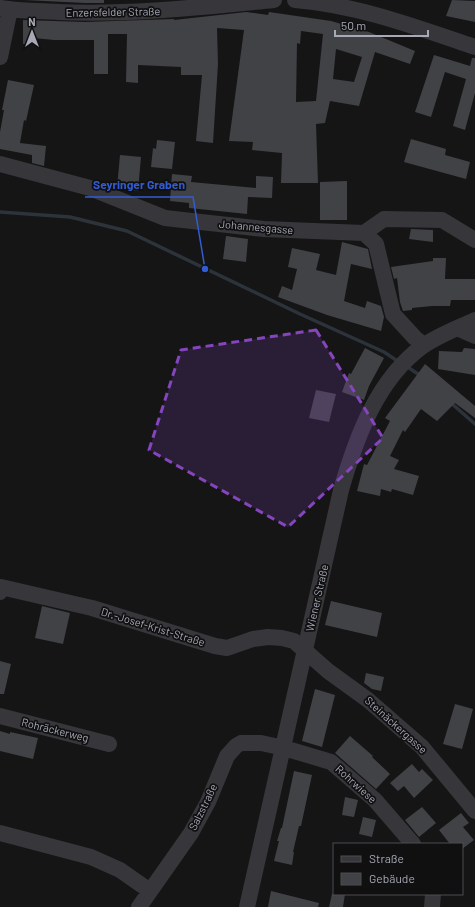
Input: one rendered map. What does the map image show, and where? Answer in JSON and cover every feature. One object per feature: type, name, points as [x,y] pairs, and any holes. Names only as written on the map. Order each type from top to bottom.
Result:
[{"type":"street","name":"Enzersfelder Straße","points":[[5,8],[47,6],[97,13],[166,11],[274,0]]},
{"type":"street","points":[[295,0],[314,1],[395,19],[475,47]]},
{"type":"street","points":[[0,57],[5,8]]},
{"type":"street","name":"Johannesgasse","points":[[0,164],[90,188],[165,218],[264,229],[364,233]]},
{"type":"street","points":[[420,348],[415,338],[393,314],[376,244],[364,233],[384,219],[442,220],[475,240]]},
{"type":"street","name":"Wiener Straße","points":[[247,907],[341,490],[361,431],[374,405],[397,371],[420,348],[475,320]]},
{"type":"street","points":[[457,328],[475,336]]},
{"type":"street","name":"Dr.-Josef-Krist-Straße","points":[[0,592],[1,587],[92,608],[215,646],[227,648],[253,639],[268,637],[294,641],[305,652]]},
{"type":"street","name":"Steinäckergasse","points":[[305,652],[368,700],[422,747],[475,811]]},
{"type":"street","name":"Rohräckerweg","points":[[0,716],[109,744]]},
{"type":"street","name":"Salzstraße","points":[[139,907],[191,833],[208,802],[223,764],[231,750],[236,746],[248,742],[284,748]]},
{"type":"street","name":"Rohrwiese","points":[[284,748],[331,762],[375,800],[412,843]]},
{"type":"street","points":[[0,833],[91,857],[120,870],[150,891]]},
{"type":"street","points":[[432,907],[433,895]]},
{"type":"highlighted area","points":[[316,330],[383,438],[288,527],[149,450],[181,350]]},
{"type":"building","points":[[24,0],[104,0],[104,3],[85,3]]},
{"type":"building","points":[[452,0],[475,1],[475,22],[446,16]]},
{"type":"building","points":[[246,12],[268,15],[269,12],[331,21],[369,32],[415,51],[410,64],[375,52],[359,106],[330,101],[325,123],[316,124],[318,183],[281,183],[282,153],[252,150],[253,142],[229,141],[244,30],[217,28],[218,64],[213,143],[196,141],[202,75],[181,75],[181,67],[138,65],[138,83],[126,82],[127,34],[108,34],[108,74],[94,74],[94,40],[54,40],[34,38],[34,44],[23,44],[23,20],[85,22],[174,20]],"holes":[[[301,31],[323,34],[316,101],[296,102],[297,43],[300,44]],[[336,49],[362,57],[354,82],[333,79]]]},
{"type":"building","points":[[434,55],[470,66],[472,58],[475,58],[475,93],[465,130],[453,126],[466,79],[445,72],[431,117],[415,112]]},
{"type":"building","points":[[8,80],[34,85],[26,121],[24,120],[20,143],[46,146],[44,166],[32,163],[32,155],[0,149],[0,132],[4,110],[2,110]]},
{"type":"building","points":[[411,139],[446,149],[445,155],[470,162],[466,179],[404,162]]},
{"type":"building","points":[[157,140],[175,142],[172,169],[151,167],[153,148],[156,149]]},
{"type":"building","points":[[120,155],[141,157],[138,191],[117,188]]},
{"type":"building","points":[[172,174],[192,176],[191,182],[256,188],[256,176],[273,177],[272,198],[248,197],[247,214],[189,208],[189,203],[170,201]]},
{"type":"building","points":[[347,181],[347,220],[320,220],[320,182]]},
{"type":"building","points":[[411,229],[433,230],[433,242],[409,239]]},
{"type":"building","points":[[226,236],[248,239],[246,262],[223,259]]},
{"type":"building","points":[[342,242],[368,249],[372,269],[351,264],[344,301],[365,308],[367,301],[381,306],[384,317],[381,331],[327,315],[278,297],[282,286],[292,290],[297,269],[288,267],[292,248],[320,254],[316,270],[336,275]]},
{"type":"building","points":[[433,258],[446,258],[445,279],[475,279],[475,300],[451,300],[450,306],[412,308],[412,310],[403,311],[400,302],[397,278],[394,279],[391,267],[433,261]]},
{"type":"building","points":[[365,348],[384,358],[369,386],[364,400],[342,392],[349,373],[351,374]]},
{"type":"building","points":[[464,348],[475,349],[475,375],[438,369],[439,351],[462,352]]},
{"type":"building","points":[[425,364],[475,406],[475,418],[455,403],[437,421],[421,409],[405,432],[403,430],[390,456],[399,460],[394,469],[419,476],[413,495],[392,489],[391,492],[381,489],[380,496],[357,491],[364,464],[367,465],[390,421],[385,418]]},
{"type":"building","points":[[316,390],[336,394],[329,422],[309,418]]},
{"type":"building","points":[[331,601],[382,613],[377,637],[325,625]]},
{"type":"building","points":[[42,606],[70,613],[63,644],[35,638]]},
{"type":"building","points":[[0,661],[11,664],[4,694],[0,694]]},
{"type":"building","points":[[366,673],[384,677],[381,691],[372,689],[364,683]]},
{"type":"building","points":[[315,689],[335,695],[322,747],[302,741]]},
{"type":"building","points":[[455,704],[473,709],[462,749],[443,744]]},
{"type":"building","points":[[0,731],[38,738],[33,759],[0,751]]},
{"type":"building","points":[[350,736],[373,756],[372,757],[390,774],[376,789],[335,753]]},
{"type":"building","points":[[412,764],[419,772],[422,769],[433,780],[414,798],[404,786],[398,791],[390,783]]},
{"type":"building","points":[[294,771],[312,775],[301,826],[299,826],[293,852],[292,865],[274,861],[279,841],[277,841],[282,828]]},
{"type":"building","points":[[345,797],[358,800],[354,817],[342,815]]},
{"type":"building","points":[[422,807],[436,823],[419,837],[405,820]]},
{"type":"building","points":[[461,813],[469,823],[463,827],[474,840],[463,848],[463,843],[449,843],[439,830]]},
{"type":"building","points":[[363,817],[376,820],[372,837],[359,834]]},
{"type":"building","points":[[271,891],[319,903],[318,907],[268,907]]},
{"type":"building","points":[[332,894],[345,895],[343,907],[329,907]]},
{"type":"waterway","points":[[0,212],[70,217],[127,231],[300,314],[384,352],[399,362]]},
{"type":"waterway","points":[[406,366],[421,376]]},
{"type":"waterway","points":[[451,403],[475,424]]},
{"type":"place","name":"Seyringer Graben","points":[[205,269]]}]
